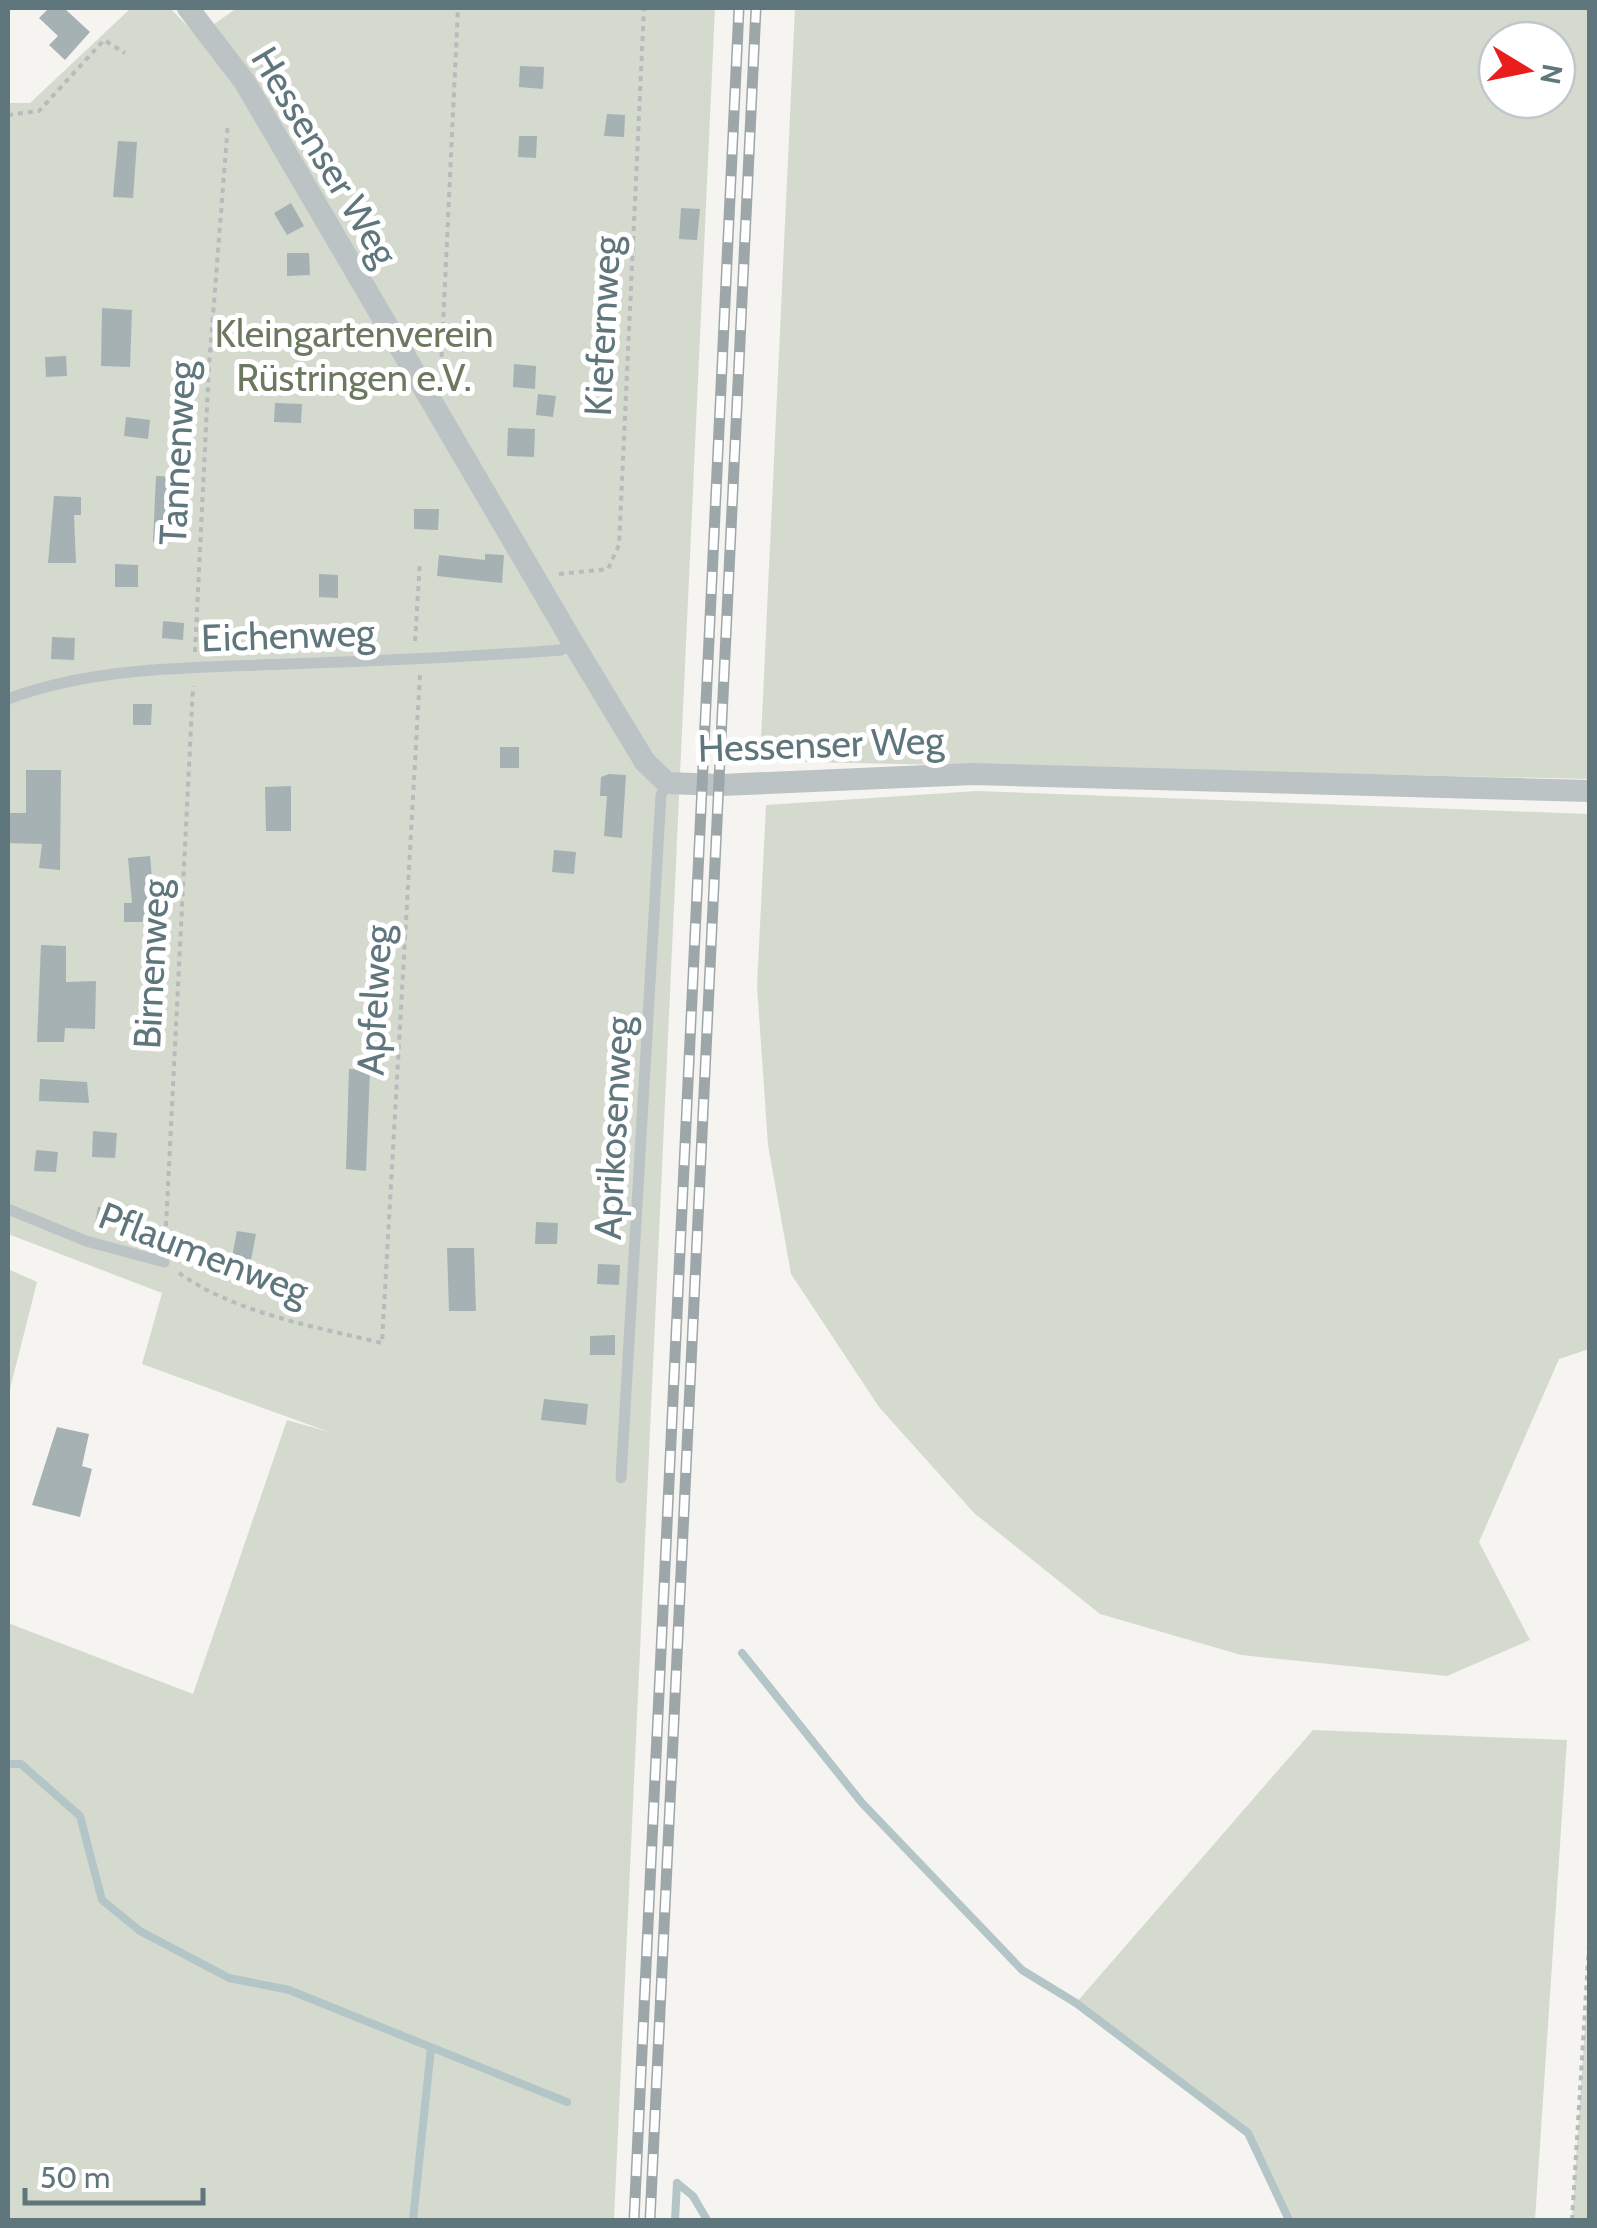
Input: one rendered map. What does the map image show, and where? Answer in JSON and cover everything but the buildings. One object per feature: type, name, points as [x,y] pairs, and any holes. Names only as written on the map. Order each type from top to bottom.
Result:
[{"type":"street","name":"Hessenser Weg","points":[[188,8],[244,81],[573,644],[645,762],[667,783],[721,785],[973,774],[1590,791]]},
{"type":"lane","name":"Eichenweg","points":[[8,699],[54,682],[194,668],[417,660],[561,650],[573,644]]},
{"type":"lane","name":"Aprikosenweg","points":[[622,1478],[627,1448],[660,795],[667,783]]},
{"type":"lane","name":"Pflaumenweg","points":[[8,1209],[86,1242],[164,1262]]},
{"type":"path","points":[[430,402],[440,387],[458,8]]},
{"type":"path","name":"Kiefernweg","points":[[535,580],[608,569],[619,545],[644,8]]},
{"type":"path","points":[[8,115],[39,112],[104,40],[125,54]]},
{"type":"path","name":"Tannenweg","points":[[194,668],[209,366],[228,123]]},
{"type":"path","name":"Apfelweg","points":[[382,1343],[420,561]]},
{"type":"path","name":"Birnenweg","points":[[164,1262],[194,668]]},
{"type":"path","name":"Pflaumenweg","points":[[164,1262],[196,1286],[300,1324],[382,1343]]},
{"type":"path","points":[[1572,2220],[1590,1928]]},
{"type":"green space","name":"Kleingartenverein Rüstringen e.V.","points":[[131,8],[170,8],[197,36],[237,8],[715,8],[614,2220],[8,2220],[8,1623],[193,1694],[287,1420],[329,1432],[142,1364],[162,1293],[8,1234],[8,103],[30,103]]},
{"type":"green space","points":[[795,8],[1589,8],[1589,779],[760,761]]},
{"type":"green space","points":[[977,791],[1589,814],[1589,1349],[1559,1359],[1479,1542],[1530,1640],[1447,1676],[1241,1655],[1100,1614],[974,1513],[879,1407],[791,1274],[768,1145],[757,986],[766,805]]},
{"type":"green space","points":[[8,1269],[37,1282],[8,1397]]},
{"type":"green space","points":[[1313,1730],[1567,1740],[1535,2220],[1289,2220],[1248,2133],[1076,2003]]},
{"type":"green space","points":[[1589,1966],[1589,2220],[1572,2220]]},
{"type":"waterway","points":[[742,1653],[862,1803],[1022,1970],[1076,2003],[1248,2133],[1289,2220]]},
{"type":"waterway","points":[[8,1764],[21,1764],[80,1816],[102,1900],[140,1931],[229,1978],[289,1990],[567,2102]]},
{"type":"waterway","points":[[413,2220],[431,2048]]},
{"type":"waterway","points":[[677,2183],[693,2196],[707,2220]]},
{"type":"waterway","points":[[675,2220],[677,2183]]},
{"type":"railway","points":[[634,2220],[739,8]]},
{"type":"railway","points":[[650,2220],[756,8]]}]
